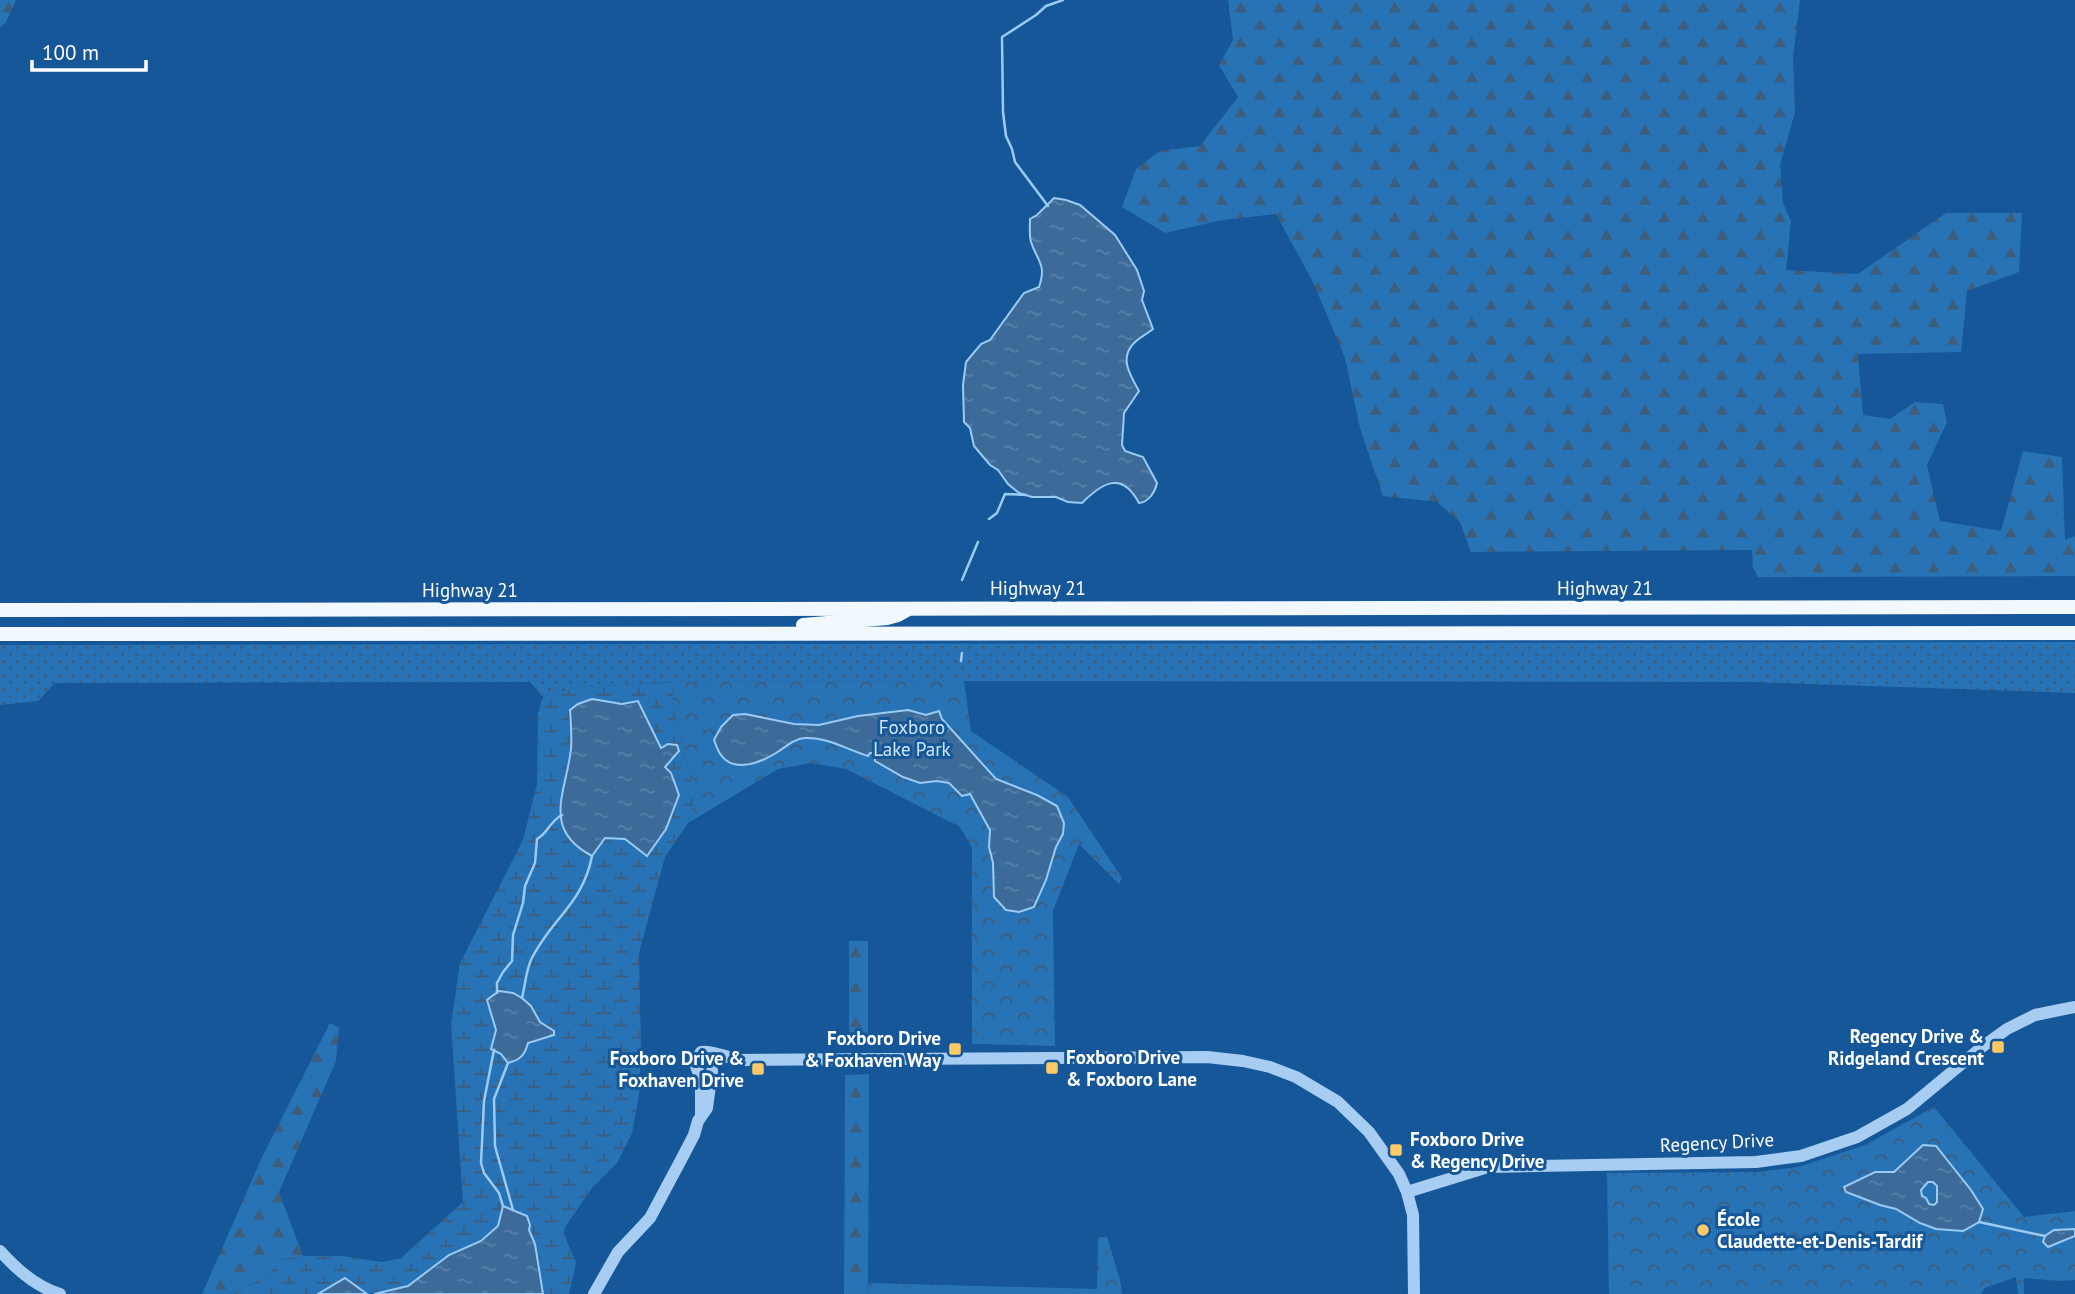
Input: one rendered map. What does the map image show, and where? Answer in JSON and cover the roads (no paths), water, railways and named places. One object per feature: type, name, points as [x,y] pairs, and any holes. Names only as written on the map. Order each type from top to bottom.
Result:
[{"type":"main road","points":[[750,634],[787,627],[887,618],[911,607]]},
{"type":"main road","name":"Highway 21","points":[[0,610],[2075,607]]},
{"type":"main road","points":[[0,634],[2075,633]]},
{"type":"street","name":"Regency Drive","points":[[1407,1192],[1488,1167],[1756,1163],[1801,1156],[1857,1137],[1907,1109],[2007,1029],[2035,1015],[2075,1007]]},
{"type":"street","points":[[594,1294],[618,1252],[650,1218],[682,1158],[707,1108],[711,1067],[740,1060],[1197,1056],[1243,1061],[1296,1077],[1338,1102],[1369,1132],[1399,1174],[1407,1192],[1413,1215],[1413,1294]]},
{"type":"street","points":[[1388,1160],[1412,1235]]},
{"type":"street","points":[[0,1251],[14,1267],[46,1290],[60,1294]]},
{"type":"water","points":[[1054,198],[1080,205],[1115,235],[1137,270],[1144,291],[1142,300],[1153,329],[1134,343],[1127,355],[1132,379],[1139,391],[1124,413],[1122,445],[1125,451],[1143,457],[1157,483],[1151,496],[1143,502],[1139,503],[1133,493],[1119,483],[1105,485],[1082,503],[1019,493],[974,446],[970,428],[964,422],[963,385],[966,362],[981,344],[990,340],[1024,293],[1039,287],[1042,268],[1031,242],[1030,219]]},
{"type":"water","points":[[592,699],[622,704],[638,701],[661,748],[668,744],[677,745],[679,751],[665,767],[671,773],[679,795],[666,829],[647,856],[625,839],[605,838],[592,856],[566,834],[560,809],[571,749],[570,710]]},
{"type":"water","points":[[908,710],[926,715],[939,711],[942,719],[996,779],[1057,806],[1064,823],[1063,834],[1034,907],[1019,912],[1006,910],[994,897],[990,830],[970,794],[962,796],[949,783],[920,783],[875,761],[875,753],[868,756],[813,738],[797,740],[755,763],[733,764],[720,754],[714,740],[721,727],[733,715],[745,714],[794,724],[819,725],[858,716]]},
{"type":"water","points":[[499,991],[513,993],[522,998],[531,1006],[540,1022],[554,1031],[554,1035],[528,1043],[521,1056],[508,1063],[501,1054],[491,1049],[496,1030],[487,1000]]},
{"type":"water","points":[[1923,1145],[1936,1146],[1983,1209],[1979,1222],[1963,1231],[1936,1229],[1896,1209],[1846,1192],[1844,1187],[1875,1172],[1894,1172]],"holes":[[[1928,1182],[1937,1186],[1937,1202],[1934,1205],[1929,1204],[1922,1196],[1921,1190]]]},
{"type":"water","points":[[503,1206],[527,1216],[535,1244],[543,1294],[374,1294],[408,1286],[449,1255],[481,1241],[498,1226]]},
{"type":"water","points":[[2075,1229],[2075,1236],[2048,1247],[2043,1242],[2045,1236],[2054,1230]]},
{"type":"water","points":[[345,1278],[367,1294],[318,1294]]},
{"type":"waterway","points":[[1048,206],[1015,162],[1006,136],[1002,37],[1046,6],[1063,0]]},
{"type":"waterway","points":[[989,519],[997,513],[1005,494],[1026,495]]},
{"type":"waterway","points":[[962,580],[978,542]]},
{"type":"waterway","points":[[961,661],[962,653]]},
{"type":"waterway","points":[[497,993],[497,983],[512,961],[513,935],[523,903],[525,886],[535,863],[537,839],[562,815]]},
{"type":"waterway","points":[[522,998],[531,960],[574,899],[588,873],[592,856]]},
{"type":"waterway","points":[[494,1050],[484,1101],[481,1163],[484,1173],[499,1193],[503,1206]]},
{"type":"waterway","points":[[508,1063],[494,1099],[495,1146],[513,1210]]},
{"type":"waterway","points":[[1979,1222],[2045,1236]]},
{"type":"place","name":"Regency Drive & Ridgeland Crescent","points":[[1998,1047]]},
{"type":"place","name":"Foxboro Drive & Foxhaven Way","points":[[955,1049]]},
{"type":"place","name":"Foxboro Drive & Foxboro Lane","points":[[1052,1068]]},
{"type":"place","name":"Foxboro Drive & Foxhaven Drive","points":[[758,1069]]},
{"type":"place","name":"Foxboro Drive & Regency Drive","points":[[1396,1150]]},
{"type":"place","name":"École Claudette-et-Denis-Tardif","points":[[1703,1230]]},
{"type":"park label","name":"Foxboro Lake Park","points":[[912,738]]}]
